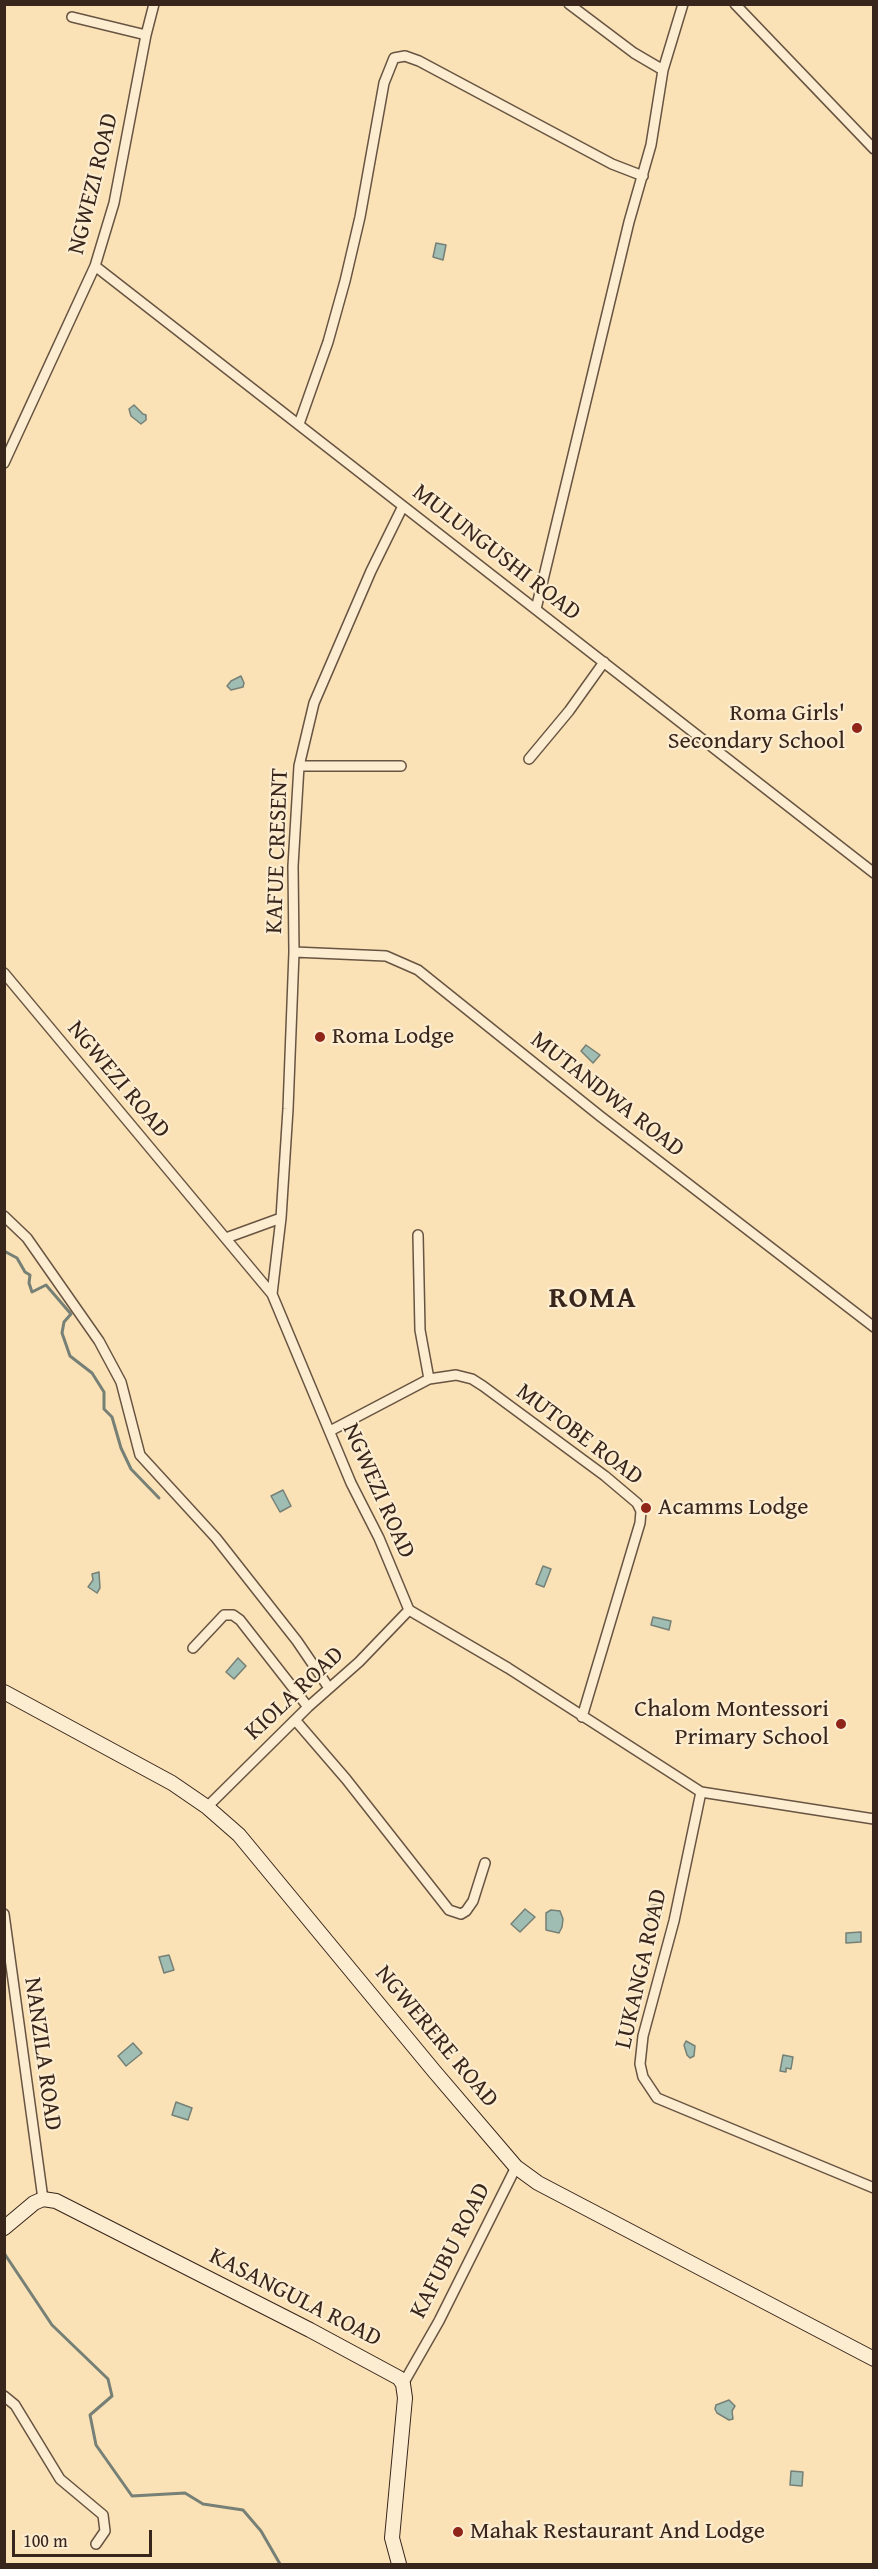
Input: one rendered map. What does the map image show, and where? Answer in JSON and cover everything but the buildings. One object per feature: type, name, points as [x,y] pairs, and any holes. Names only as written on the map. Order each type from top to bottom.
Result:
[{"type":"street","name":"NGWEZI ROAD","points":[[4,464],[95,266],[114,203],[154,4]]},
{"type":"street","points":[[569,4],[634,53],[663,70]]},
{"type":"street","points":[[536,609],[629,222],[651,145],[663,70],[683,4]]},
{"type":"street","points":[[735,4],[873,149]]},
{"type":"street","points":[[72,17],[146,35]]},
{"type":"street","points":[[299,424],[322,360],[345,281],[360,217],[384,83],[394,58],[405,56],[419,61],[612,164],[643,176]]},
{"type":"street","name":"MULUNGUSHI ROAD","points":[[95,266],[873,873]]},
{"type":"street","name":"KAFUE CRESENT","points":[[272,1294],[281,1218],[294,952],[292,892],[299,766],[314,703],[371,571],[403,506]]},
{"type":"street","points":[[529,759],[569,711],[604,662]]},
{"type":"street","points":[[299,766],[401,766]]},
{"type":"street","name":"MUTANDWA ROAD","points":[[294,952],[386,956],[418,970],[600,1116],[873,1327]]},
{"type":"street","name":"NGWEZI ROAD","points":[[4,974],[272,1294],[351,1483],[379,1538],[409,1610]]},
{"type":"street","points":[[4,1216],[27,1238],[99,1341],[121,1382],[140,1455],[216,1538],[297,1641],[329,1688]]},
{"type":"street","points":[[225,1238],[281,1218]]},
{"type":"street","points":[[418,1235],[420,1330],[429,1379]]},
{"type":"street","name":"MUTOBE ROAD","points":[[330,1431],[429,1379],[456,1375],[472,1379],[605,1476],[637,1503],[641,1511],[640,1523],[582,1717]]},
{"type":"street","points":[[409,1610],[508,1668],[701,1792],[873,1819]]},
{"type":"street","name":"KIOLA ROAD","points":[[207,1807],[308,1707],[359,1662],[409,1610]]},
{"type":"street","points":[[193,1648],[224,1615],[233,1615],[240,1620],[308,1707]]},
{"type":"street","name":"NGWERERE ROAD","points":[[4,1692],[172,1782],[207,1807],[239,1835],[516,2167],[538,2182],[873,2359]]},
{"type":"street","points":[[296,1721],[346,1779],[449,1910],[461,1914],[466,1911],[473,1901],[485,1863]]},
{"type":"street","name":"LUKANGA ROAD","points":[[701,1792],[672,1929],[647,2013],[640,2055],[643,2077],[657,2098],[873,2188]]},
{"type":"street","name":"NANZILA ROAD","points":[[4,1914],[43,2199]]},
{"type":"street","name":"KAFUBU ROAD","points":[[403,2384],[439,2321],[516,2167]]},
{"type":"street","points":[[4,2228],[25,2209],[43,2199]]},
{"type":"street","name":"KASANGULA ROAD","points":[[43,2199],[56,2201],[222,2285],[392,2374],[403,2384]]},
{"type":"street","points":[[399,2565],[392,2538],[405,2397],[403,2384]]},
{"type":"street","points":[[4,2396],[15,2405],[60,2479],[103,2515],[105,2531],[96,2544]]},
{"type":"water","points":[[436,243],[446,245],[443,260],[433,257]]},
{"type":"water","points":[[134,405],[146,415],[146,420],[141,424],[131,416],[129,409]]},
{"type":"water","points":[[241,676],[243,687],[231,690],[227,686],[231,681]]},
{"type":"water","points":[[586,1045],[600,1055],[593,1063],[581,1051]]},
{"type":"water","points":[[283,1490],[291,1506],[280,1512],[271,1496]]},
{"type":"water","points":[[543,1566],[551,1569],[544,1587],[536,1584]]},
{"type":"water","points":[[99,1572],[100,1588],[97,1593],[88,1587],[93,1580],[92,1574]]},
{"type":"water","points":[[653,1617],[671,1621],[669,1630],[651,1625]]},
{"type":"water","points":[[238,1658],[246,1666],[234,1679],[226,1672]]},
{"type":"water","points":[[655,1905],[660,1907],[662,1912],[660,1917],[655,1919],[650,1917],[648,1912],[650,1907]]},
{"type":"water","points":[[525,1909],[535,1917],[520,1932],[511,1924]]},
{"type":"water","points":[[551,1910],[560,1911],[563,1919],[559,1933],[546,1930],[546,1913]]},
{"type":"water","points":[[861,1932],[861,1942],[846,1943],[846,1933]]},
{"type":"water","points":[[169,1955],[174,1970],[164,1973],[159,1957]]},
{"type":"water","points":[[686,2041],[695,2046],[694,2056],[690,2058],[684,2045]]},
{"type":"water","points":[[133,2043],[142,2053],[126,2066],[118,2056]]},
{"type":"water","points":[[783,2055],[793,2057],[791,2069],[786,2068],[786,2072],[780,2071]]},
{"type":"water","points":[[176,2102],[192,2108],[188,2120],[172,2115]]},
{"type":"water","points":[[729,2400],[735,2406],[732,2411],[733,2419],[729,2420],[717,2413],[715,2409],[716,2405]]},
{"type":"water","points":[[791,2471],[803,2472],[802,2486],[790,2485]]},
{"type":"waterway","points":[[4,1251],[17,1258],[25,1272],[30,1275],[29,1283],[32,1292],[46,1285],[71,1314],[64,1322],[62,1333],[70,1356],[92,1373],[104,1392],[104,1409],[112,1417],[121,1448],[131,1469],[159,1498]]},
{"type":"waterway","points":[[4,2253],[52,2325],[108,2379],[112,2396],[90,2415],[96,2445],[132,2496],[185,2493],[203,2504],[243,2510],[261,2531],[280,2564]]},
{"type":"place","name":"Roma Girls' Secondary School","points":[[857,728]]},
{"type":"place","name":"Roma Lodge","points":[[320,1037]]},
{"type":"place","name":"Acamms Lodge","points":[[646,1508]]},
{"type":"place","name":"Chalom Montessori Primary School","points":[[841,1724]]},
{"type":"place","name":"Mahak Restaurant And Lodge","points":[[458,2532]]},
{"type":"district","name":"ROMA","points":[[593,1299]]}]
